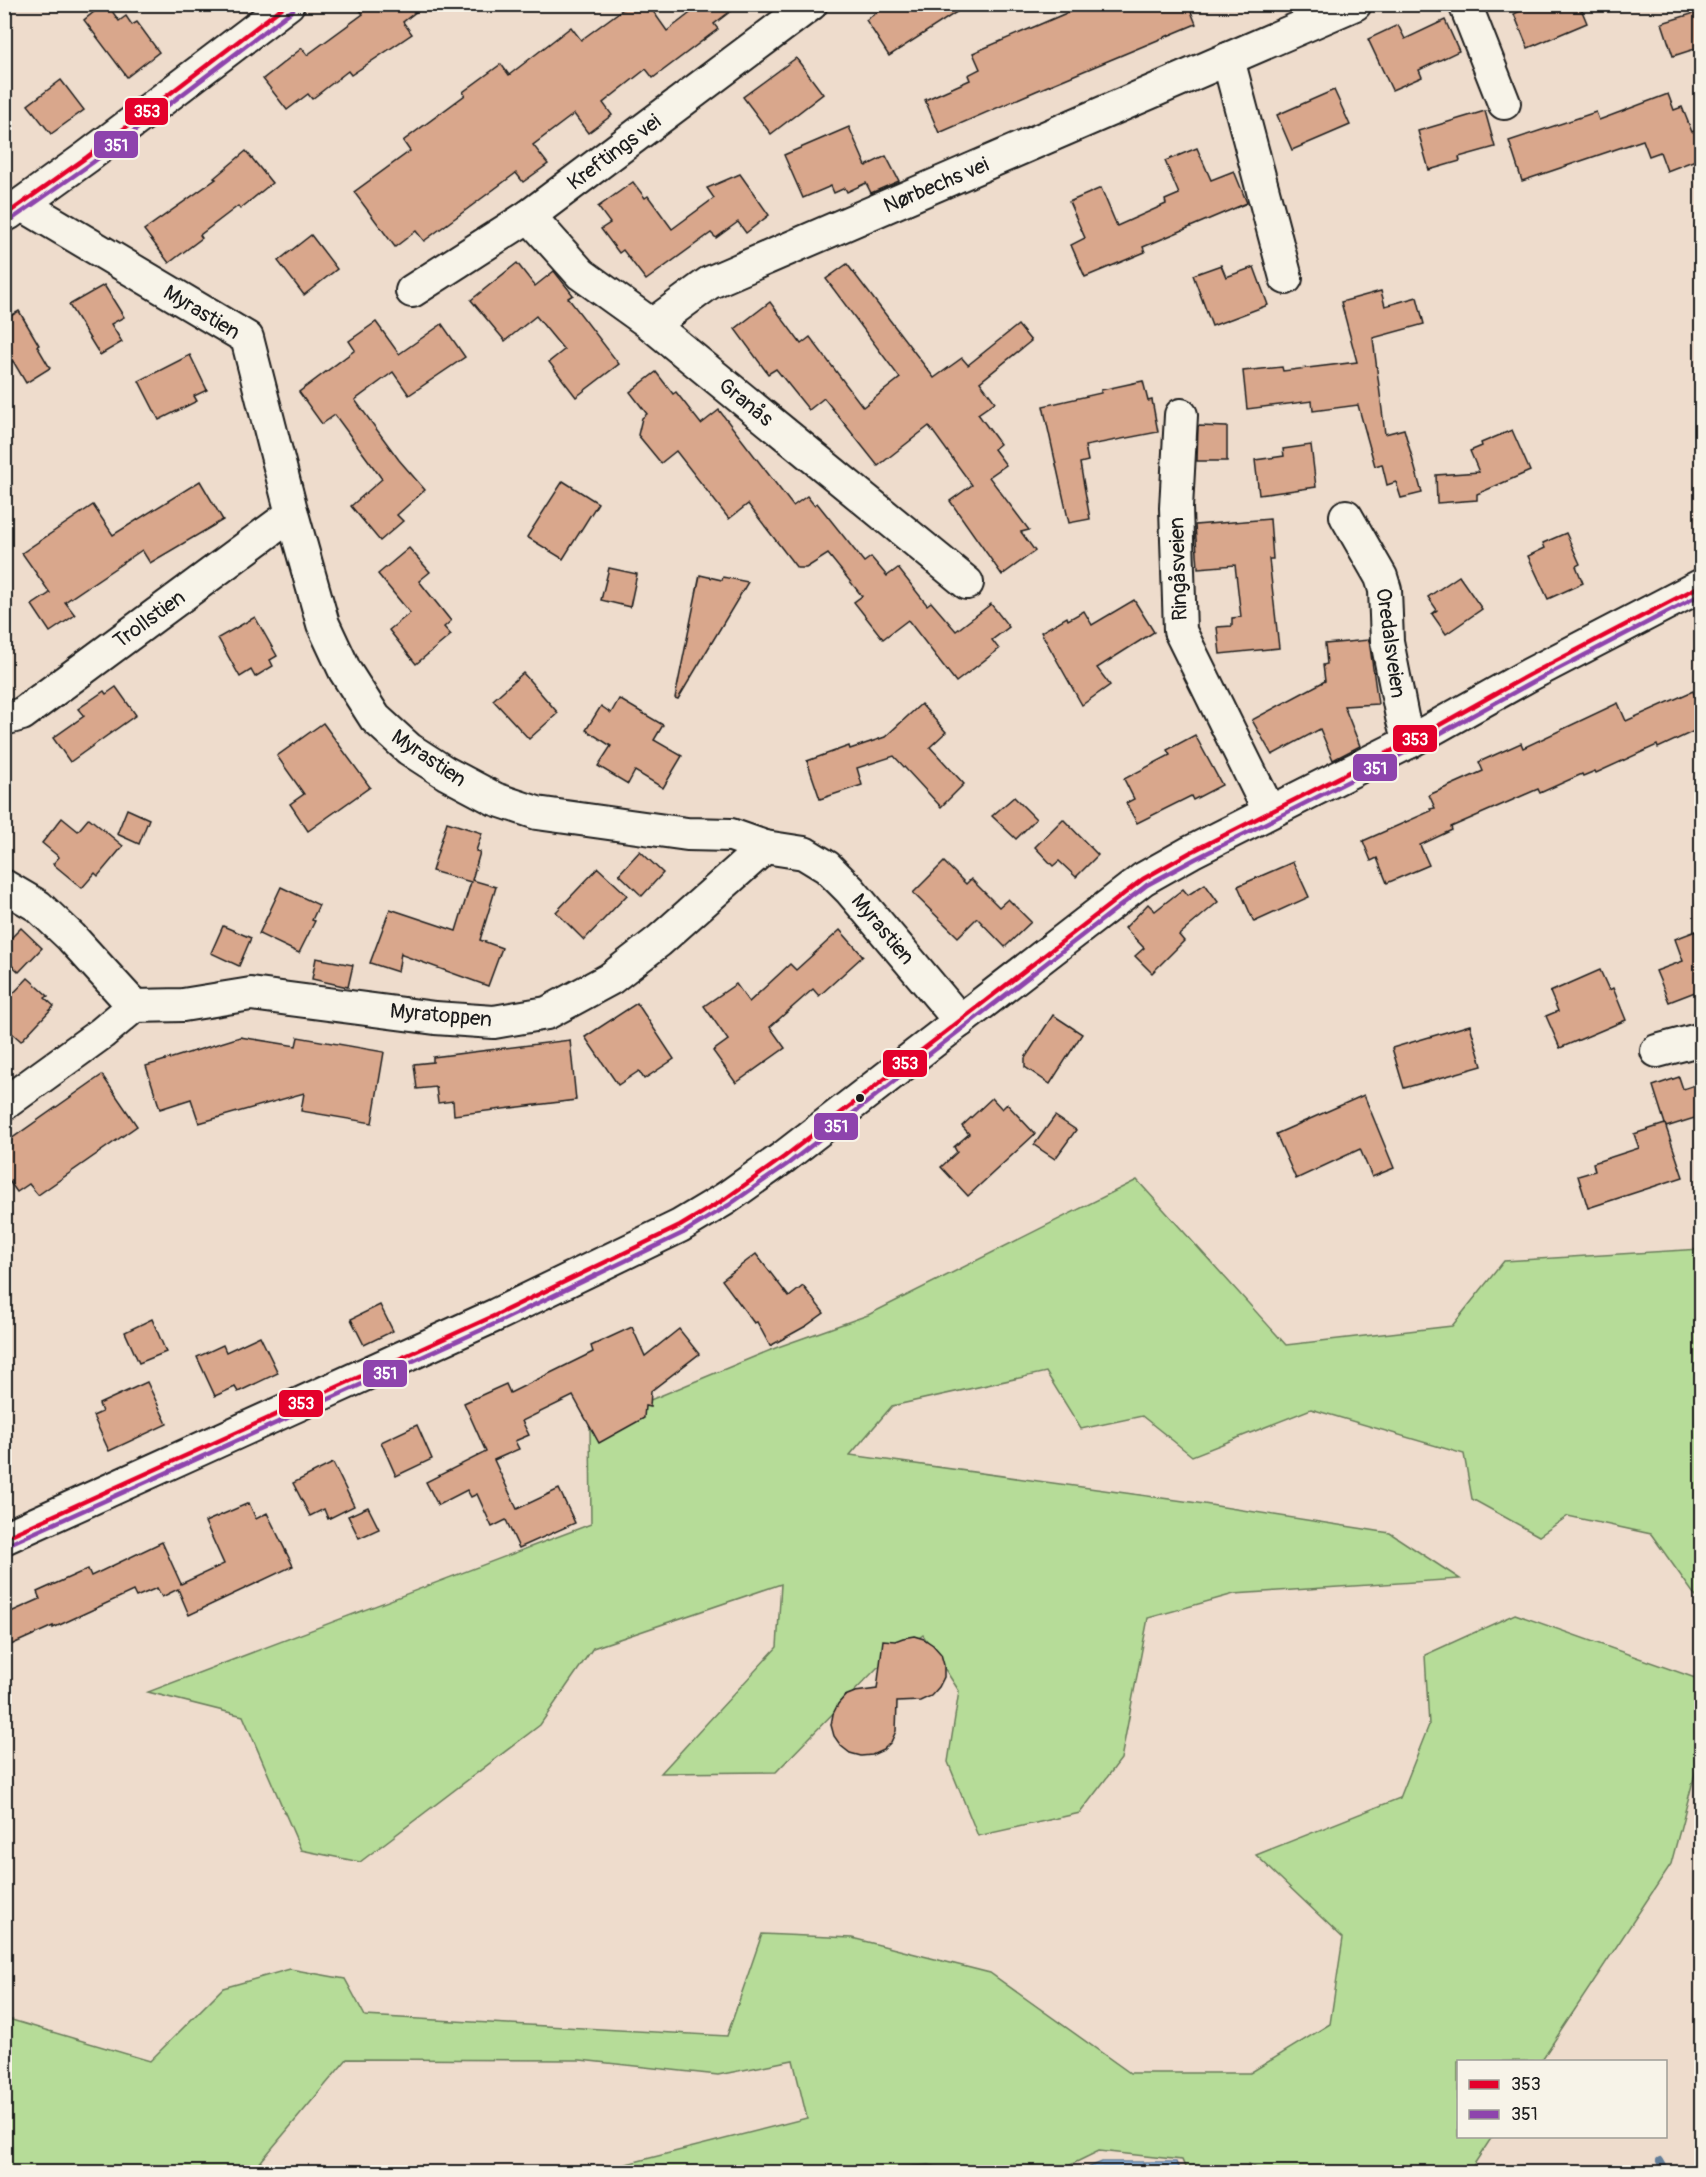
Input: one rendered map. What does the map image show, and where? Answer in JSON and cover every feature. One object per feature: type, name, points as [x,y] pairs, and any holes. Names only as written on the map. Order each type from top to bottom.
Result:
[{"type":"street","points":[[14,210],[288,4]]},
{"type":"street","name":"Kreftings vei","points":[[412,291],[529,216],[811,4]]},
{"type":"street","name":"Nørbechs vei","points":[[652,325],[709,283],[1355,4]]},
{"type":"street","points":[[1465,4],[1504,104]]},
{"type":"street","points":[[1228,59],[1286,278]]},
{"type":"street","name":"Myrastien","points":[[14,210],[247,338],[292,514],[324,624],[345,670],[375,718],[409,749],[446,773],[495,799],[537,813],[687,834],[731,835],[765,847],[804,853],[827,867],[850,890],[960,1021]]},
{"type":"street","name":"Granås","points":[[529,216],[581,274],[652,325],[968,583]]},
{"type":"street","name":"Ringåsveien","points":[[1181,415],[1176,508],[1180,631],[1269,811]]},
{"type":"street","name":"Trollstien","points":[[4,720],[22,714],[292,514]]},
{"type":"street","name":"Oredalsveien","points":[[1346,516],[1381,577],[1385,590],[1387,641],[1409,742]]},
{"type":"street","points":[[4,1538],[496,1315],[680,1226],[726,1199],[784,1157],[1143,879],[1269,811],[1409,742],[1529,675],[1701,585]]},
{"type":"street","name":"Myratoppen","points":[[134,1006],[183,1005],[251,994],[435,1018],[494,1022],[547,1013],[610,979],[659,941],[765,847]]},
{"type":"street","points":[[4,886],[38,906],[63,929],[134,1006],[102,1033],[4,1104]]},
{"type":"street","points":[[1657,1051],[1701,1039]]},
{"type":"green space","points":[[1137,1180],[1286,1345],[1452,1326],[1504,1261],[1701,1249],[1701,1604],[1651,1534],[1568,1516],[1539,1536],[1472,1499],[1464,1454],[1311,1409],[1192,1456],[1142,1416],[1081,1429],[1046,1372],[892,1406],[850,1455],[1191,1502],[1390,1533],[1460,1579],[1234,1594],[1148,1618],[1121,1759],[1080,1813],[978,1836],[948,1762],[959,1691],[923,1635],[877,1668],[776,1772],[661,1773],[777,1647],[781,1584],[593,1648],[540,1725],[360,1862],[301,1850],[243,1716],[148,1692],[591,1524],[590,1425],[778,1347],[868,1315]]},
{"type":"green space","points":[[1515,1614],[1701,1680],[1701,1751],[1671,1864],[1542,2060],[1457,2060],[1457,2138],[1491,2138],[1469,2172],[1263,2172],[1249,2164],[1242,2172],[1187,2172],[1182,2160],[1099,2151],[1056,2172],[956,2172],[929,2165],[847,2172],[595,2172],[807,2118],[793,2060],[718,2075],[580,2060],[347,2059],[252,2172],[5,2172],[5,2018],[150,2061],[223,1988],[290,1969],[345,1979],[365,2016],[727,2036],[762,1934],[852,1938],[990,1973],[1130,2073],[1250,2073],[1330,2024],[1343,1938],[1256,1855],[1400,1798],[1429,1725],[1425,1655]]},
{"type":"water","points":[[1102,2162],[1176,2162],[1180,2172],[1077,2172]]},
{"type":"building","points":[[107,4],[119,21],[126,16],[132,25],[137,22],[159,52],[127,77],[84,20]]},
{"type":"building","points":[[355,4],[426,4],[403,22],[412,34],[351,75],[348,71],[312,99],[308,94],[287,110],[263,79],[302,48],[307,55],[363,14]]},
{"type":"building","points":[[630,4],[648,4],[667,31],[702,4],[740,4],[714,24],[718,29],[653,78],[646,69],[603,103],[612,115],[588,133],[574,114],[533,145],[548,164],[523,182],[516,173],[424,241],[416,231],[395,247],[354,192],[410,151],[403,141],[465,95],[463,92],[501,64],[509,75],[571,27],[581,40]]},
{"type":"building","points":[[889,4],[969,4],[889,56],[866,20]]},
{"type":"building","points":[[1068,4],[1188,4],[1196,24],[939,133],[925,100],[970,80],[968,75],[980,69],[973,53],[1071,11]]},
{"type":"building","points":[[1535,4],[1579,4],[1587,23],[1528,48],[1514,14]]},
{"type":"building","points":[[1701,11],[1701,47],[1673,56],[1662,23]]},
{"type":"building","points":[[1445,20],[1459,51],[1419,70],[1422,77],[1392,90],[1368,39],[1398,25],[1405,39]]},
{"type":"building","points":[[796,58],[823,94],[771,134],[743,97]]},
{"type":"building","points":[[61,80],[84,110],[51,134],[28,105]]},
{"type":"building","points":[[1334,90],[1350,125],[1292,150],[1277,115]]},
{"type":"building","points":[[1668,94],[1674,110],[1682,107],[1692,132],[1701,128],[1701,158],[1667,171],[1660,152],[1649,156],[1643,140],[1522,181],[1509,141],[1596,112],[1599,120]]},
{"type":"building","points":[[1485,111],[1495,147],[1459,157],[1460,161],[1429,170],[1418,131]]},
{"type":"building","points":[[849,127],[866,166],[886,156],[899,181],[871,193],[866,183],[847,192],[845,188],[834,193],[831,186],[803,198],[784,155]]},
{"type":"building","points":[[1197,148],[1211,180],[1234,171],[1247,203],[1143,247],[1145,252],[1085,277],[1071,245],[1085,238],[1069,202],[1101,188],[1117,226],[1166,204],[1165,200],[1179,194],[1165,161]]},
{"type":"building","points":[[246,151],[272,183],[240,209],[238,206],[200,235],[202,238],[169,263],[144,230],[216,179],[214,178]]},
{"type":"building","points":[[740,174],[769,215],[746,233],[738,222],[716,238],[711,233],[646,280],[623,250],[619,253],[601,229],[610,223],[598,207],[633,182],[645,198],[648,196],[672,229],[714,198],[707,188]]},
{"type":"building","points":[[311,235],[337,269],[304,295],[278,261]]},
{"type":"building","points":[[517,263],[535,286],[554,271],[573,295],[568,298],[619,364],[576,397],[549,362],[564,350],[536,316],[505,341],[471,300]]},
{"type":"building","points":[[847,264],[934,378],[962,358],[968,365],[1018,325],[1031,341],[980,382],[995,402],[978,414],[1000,444],[994,449],[1006,465],[989,477],[1029,530],[1021,532],[1035,551],[1002,575],[950,501],[972,485],[929,426],[878,466],[824,398],[809,410],[776,369],[768,374],[735,329],[770,302],[801,344],[810,337],[863,407],[900,378],[826,279]]},
{"type":"building","points":[[1221,265],[1226,277],[1254,267],[1268,305],[1212,326],[1193,275]]},
{"type":"building","points":[[104,285],[124,317],[111,324],[122,342],[100,355],[69,305]]},
{"type":"building","points":[[1381,291],[1385,306],[1417,297],[1424,324],[1373,338],[1385,434],[1404,429],[1422,493],[1401,498],[1396,482],[1387,485],[1382,464],[1375,466],[1358,405],[1313,411],[1312,401],[1247,409],[1243,371],[1282,367],[1283,371],[1357,362],[1341,302]]},
{"type":"building","points":[[19,311],[50,368],[26,383],[13,361],[4,366],[4,320]]},
{"type":"building","points":[[376,322],[399,354],[442,324],[465,357],[409,395],[393,372],[355,400],[399,460],[425,490],[397,515],[403,521],[380,541],[351,506],[382,479],[335,415],[322,424],[299,392],[355,350],[349,341]]},
{"type":"building","points":[[190,355],[207,390],[194,396],[197,401],[159,420],[139,381]]},
{"type":"building","points":[[656,372],[673,394],[676,392],[701,424],[719,410],[793,506],[807,496],[814,505],[817,503],[864,562],[871,557],[887,576],[898,568],[927,605],[931,602],[956,631],[991,604],[1009,627],[992,640],[999,649],[956,682],[908,620],[883,639],[854,602],[862,596],[828,554],[806,568],[797,568],[748,504],[729,519],[676,451],[661,463],[638,435],[642,418],[647,414],[630,392]]},
{"type":"building","points":[[1143,381],[1148,401],[1152,400],[1158,432],[1085,446],[1088,461],[1080,463],[1090,519],[1069,523],[1043,406]]},
{"type":"building","points":[[1198,426],[1227,427],[1227,461],[1197,461]]},
{"type":"building","points":[[1512,430],[1530,471],[1477,494],[1477,500],[1437,503],[1436,475],[1479,472],[1470,451],[1482,446],[1481,443]]},
{"type":"building","points":[[1311,445],[1316,487],[1259,495],[1255,460],[1284,456],[1283,449]]},
{"type":"building","points":[[200,481],[223,520],[150,563],[142,550],[65,602],[75,615],[50,632],[32,605],[50,593],[22,553],[93,505],[113,535]]},
{"type":"building","points":[[563,481],[598,503],[563,559],[527,537]]},
{"type":"building","points":[[1270,519],[1273,559],[1269,559],[1279,648],[1220,654],[1217,627],[1232,626],[1232,618],[1241,617],[1235,565],[1198,568],[1195,525]]},
{"type":"building","points":[[1566,533],[1580,564],[1576,566],[1583,583],[1548,599],[1528,556],[1545,548],[1543,543]]},
{"type":"building","points":[[409,548],[430,572],[419,581],[451,621],[444,627],[451,635],[416,664],[389,630],[410,613],[378,574]]},
{"type":"building","points":[[609,568],[637,574],[630,607],[601,600]]},
{"type":"building","points":[[700,575],[748,582],[678,699],[675,698]]},
{"type":"building","points":[[1459,576],[1482,609],[1446,634],[1432,614],[1437,610],[1428,597]]},
{"type":"building","points":[[1134,600],[1154,632],[1097,668],[1110,685],[1082,705],[1041,632],[1067,617],[1068,620],[1084,611],[1092,625]]},
{"type":"building","points":[[255,617],[277,656],[270,660],[273,666],[255,677],[251,670],[240,677],[218,638]]},
{"type":"building","points":[[1369,640],[1378,704],[1344,706],[1360,746],[1333,760],[1320,729],[1272,755],[1252,720],[1325,681],[1323,665],[1327,664],[1325,644]]},
{"type":"building","points":[[523,673],[558,713],[529,739],[493,700]]},
{"type":"building","points":[[116,687],[136,715],[70,762],[53,738],[84,716],[78,709],[104,691],[106,694]]},
{"type":"building","points":[[1693,691],[1701,710],[1701,728],[1596,773],[1595,771],[1583,776],[1582,774],[1540,793],[1538,789],[1451,827],[1452,830],[1420,845],[1429,865],[1387,883],[1377,858],[1371,861],[1363,841],[1431,811],[1430,809],[1435,808],[1429,795],[1483,771],[1479,762],[1521,743],[1523,748],[1618,703],[1626,721]]},
{"type":"building","points":[[619,699],[663,725],[654,740],[682,756],[663,788],[635,771],[628,784],[598,766],[611,746],[586,730],[601,706],[611,713]]},
{"type":"building","points":[[921,704],[946,732],[930,747],[964,784],[941,807],[894,756],[857,768],[862,785],[820,799],[807,761],[849,746],[850,749],[885,737]]},
{"type":"building","points":[[323,723],[370,787],[308,831],[290,804],[304,794],[277,756]]},
{"type":"building","points":[[1195,735],[1222,785],[1193,800],[1191,796],[1137,823],[1126,803],[1134,799],[1124,779],[1170,755],[1167,750]]},
{"type":"building","points":[[1014,797],[1036,819],[1016,839],[992,816]]},
{"type":"building","points":[[127,809],[149,819],[139,844],[117,834]]},
{"type":"building","points":[[62,818],[78,831],[89,818],[123,846],[98,876],[95,873],[82,888],[53,864],[59,857],[42,843]]},
{"type":"building","points":[[1063,819],[1098,855],[1076,877],[1059,861],[1053,866],[1035,847]]},
{"type":"building","points":[[447,822],[482,833],[476,851],[480,852],[472,880],[496,887],[480,940],[502,948],[488,986],[401,953],[398,972],[370,963],[390,909],[456,931],[471,882],[432,871]]},
{"type":"building","points":[[640,851],[663,873],[642,896],[619,874]]},
{"type":"building","points":[[944,862],[966,884],[971,879],[999,907],[1008,899],[1031,922],[1005,947],[977,918],[958,937],[913,893]]},
{"type":"building","points":[[1293,862],[1309,897],[1254,922],[1238,886]]},
{"type":"building","points":[[598,868],[627,895],[584,940],[556,912]]},
{"type":"building","points":[[1205,884],[1218,902],[1179,935],[1184,941],[1152,973],[1135,956],[1144,948],[1125,928],[1148,904],[1155,911],[1183,889],[1188,895]]},
{"type":"building","points":[[281,887],[319,905],[312,920],[315,921],[299,953],[259,934]]},
{"type":"building","points":[[223,926],[251,938],[239,966],[211,953]]},
{"type":"building","points":[[21,928],[42,948],[19,972],[4,958],[4,945]]},
{"type":"building","points":[[1701,929],[1701,1004],[1695,992],[1669,1002],[1656,971],[1683,961],[1675,939]]},
{"type":"building","points":[[840,930],[863,956],[819,996],[813,989],[770,1027],[785,1048],[736,1083],[713,1051],[728,1040],[704,1006],[736,984],[749,1002],[790,964],[796,970]]},
{"type":"building","points":[[316,958],[353,965],[348,987],[312,979]]},
{"type":"building","points":[[1600,970],[1609,990],[1613,988],[1626,1020],[1560,1048],[1546,1016],[1558,1011],[1550,992]]},
{"type":"building","points":[[28,978],[48,996],[45,998],[54,1006],[21,1041],[4,1026],[4,1003]]},
{"type":"building","points":[[637,1003],[674,1059],[644,1079],[639,1071],[618,1085],[585,1037]]},
{"type":"building","points":[[1053,1015],[1082,1034],[1050,1084],[1025,1067],[1025,1058]]},
{"type":"building","points":[[1470,1025],[1482,1066],[1404,1088],[1392,1048]]},
{"type":"building","points":[[240,1037],[296,1046],[298,1037],[384,1052],[372,1123],[301,1111],[304,1093],[199,1123],[191,1099],[160,1109],[146,1066]]},
{"type":"building","points":[[570,1040],[576,1100],[454,1115],[453,1101],[438,1103],[436,1087],[417,1089],[414,1064],[433,1062],[433,1057]]},
{"type":"building","points":[[102,1075],[137,1126],[38,1195],[29,1184],[17,1192],[4,1174],[4,1144]]},
{"type":"building","points":[[1679,1077],[1683,1089],[1701,1083],[1701,1116],[1666,1127],[1653,1086]]},
{"type":"building","points":[[1364,1095],[1394,1168],[1372,1177],[1360,1149],[1296,1179],[1276,1134]]},
{"type":"building","points":[[992,1098],[1002,1109],[1007,1104],[1035,1134],[968,1196],[941,1167],[957,1152],[954,1147],[969,1134],[962,1126]]},
{"type":"building","points":[[1055,1116],[1076,1130],[1055,1159],[1034,1145]]},
{"type":"building","points":[[1665,1124],[1683,1177],[1588,1208],[1578,1176],[1595,1171],[1593,1163],[1639,1148],[1634,1134]]},
{"type":"building","points":[[756,1254],[789,1297],[803,1286],[824,1313],[770,1346],[757,1322],[754,1323],[722,1280]]},
{"type":"building","points":[[380,1305],[393,1331],[364,1345],[351,1319]]},
{"type":"building","points":[[152,1319],[166,1352],[139,1363],[125,1332]]},
{"type":"building","points":[[632,1327],[645,1356],[679,1329],[699,1354],[651,1391],[650,1407],[645,1406],[644,1418],[599,1443],[573,1396],[522,1421],[529,1435],[515,1441],[519,1449],[494,1460],[517,1509],[559,1489],[575,1523],[519,1548],[506,1520],[492,1527],[477,1494],[471,1497],[467,1490],[438,1505],[426,1482],[486,1452],[464,1403],[506,1384],[510,1393],[593,1352],[591,1346]]},
{"type":"building","points":[[260,1336],[278,1373],[238,1392],[235,1387],[215,1396],[197,1357],[223,1345],[226,1352]]},
{"type":"building","points":[[147,1382],[167,1424],[109,1451],[93,1416],[102,1412],[99,1404]]},
{"type":"building","points":[[417,1425],[432,1459],[396,1476],[381,1442]]},
{"type":"building","points":[[333,1463],[354,1506],[328,1519],[324,1509],[310,1516],[293,1483]]},
{"type":"building","points":[[249,1503],[256,1519],[267,1513],[293,1566],[189,1615],[178,1589],[162,1597],[157,1588],[136,1597],[133,1591],[4,1648],[4,1615],[40,1599],[37,1592],[88,1569],[91,1576],[162,1542],[181,1584],[224,1564],[205,1522]]},
{"type":"building","points":[[368,1507],[379,1529],[359,1538],[348,1516]]},
{"type":"building","points":[[914,1636],[933,1645],[941,1654],[944,1677],[939,1687],[931,1696],[920,1701],[897,1702],[896,1731],[891,1742],[883,1750],[872,1755],[861,1756],[850,1753],[834,1736],[831,1725],[838,1704],[845,1696],[855,1692],[877,1689],[883,1640],[895,1641]]},
{"type":"waterway","points":[[1660,2161],[1666,2172]]},
{"type":"transit line","name":"353","points":[[4,216],[87,157],[287,4]]},
{"type":"transit line","name":"351","points":[[8,222],[92,163],[293,10]]},
{"type":"transit line","name":"353","points":[[4,1538],[496,1315],[680,1226],[725,1199],[784,1157],[1143,879],[1191,852],[1409,742],[1529,675],[1702,585]]},
{"type":"transit line","name":"351","points":[[7,1545],[499,1322],[683,1233],[729,1205],[789,1163],[1147,885],[1412,749],[1533,682],[1702,594]]}]
